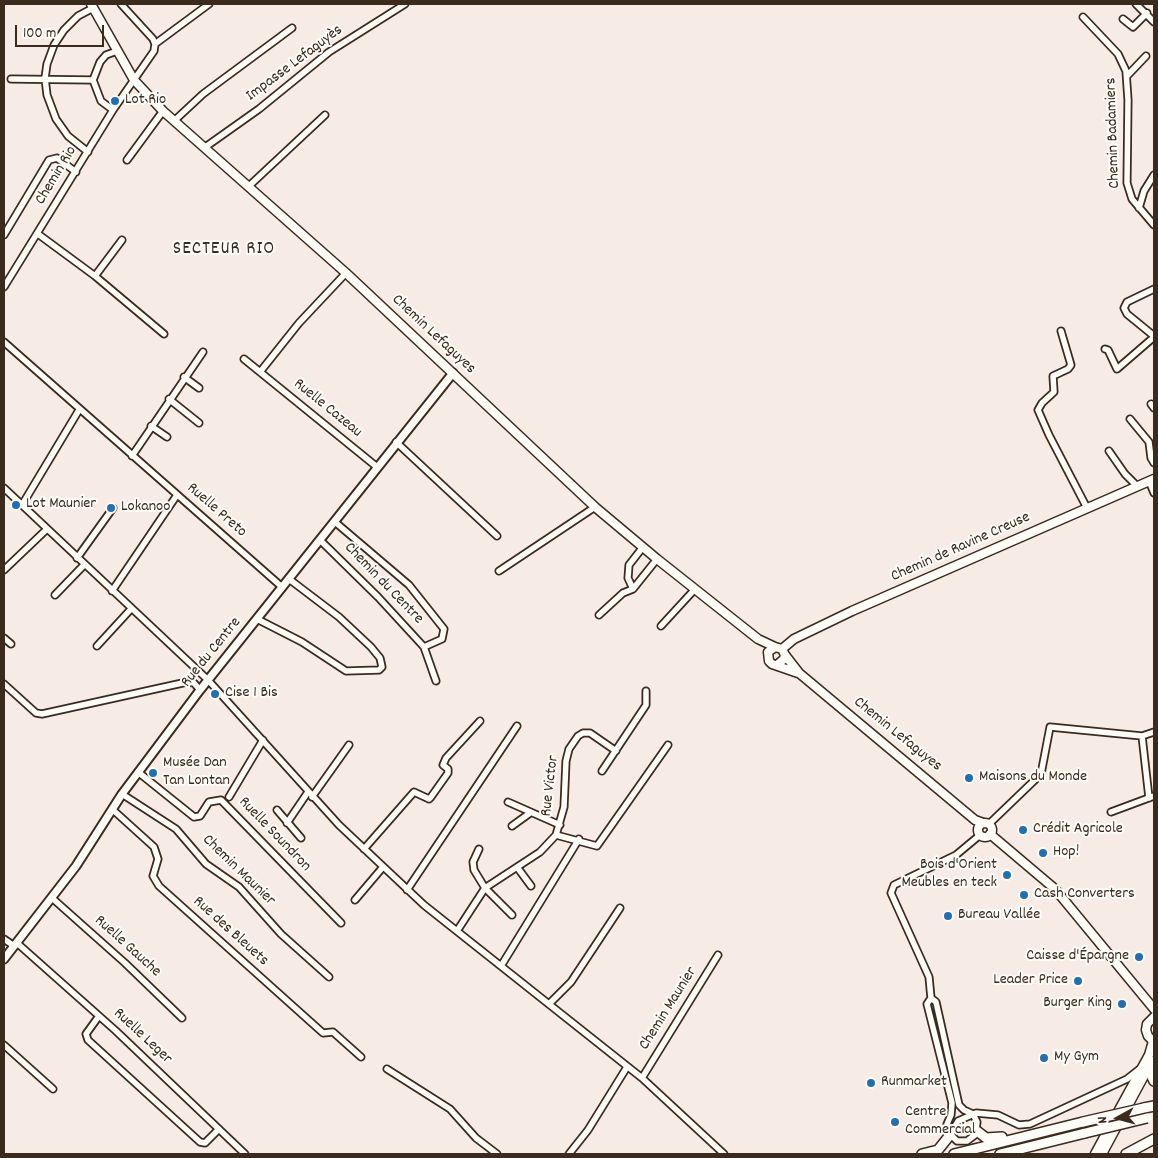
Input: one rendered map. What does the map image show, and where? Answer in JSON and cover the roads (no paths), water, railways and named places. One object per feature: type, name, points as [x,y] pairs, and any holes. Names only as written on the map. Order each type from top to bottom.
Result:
[{"type":"highway","points":[[1154,1060],[1150,1075],[1154,1081]]},
{"type":"highway","points":[[954,1154],[1154,1106]]},
{"type":"highway","points":[[1000,1154],[1151,1118]]},
{"type":"highway","points":[[977,1130],[982,1136],[993,1139],[1057,1129]]},
{"type":"highway","points":[[922,1154],[938,1150],[950,1135]]},
{"type":"highway","points":[[1126,1154],[1154,1139]]},
{"type":"main road","name":"Chemin Lefaguyes","points":[[92,6],[134,80],[163,111],[346,273],[595,507],[656,559],[758,639],[781,650],[800,673],[981,826]]},
{"type":"main road","name":"Chemin de Ravine Creuse","points":[[781,650],[794,639],[852,611],[1152,480]]},
{"type":"main road","name":"Chemin Lefaguyes","points":[[758,639],[767,657]]},
{"type":"main road","points":[[771,648],[781,650],[781,663],[777,665],[772,664],[767,657],[771,648]]},
{"type":"main road","name":"Chemin Lefaguyes","points":[[777,665],[800,673]]},
{"type":"main road","points":[[981,826],[984,836],[990,834],[1055,889],[1152,1007],[1153,1018],[1146,1030],[1154,1041],[1143,1066],[1095,1154]]},
{"type":"main road","points":[[1102,1154],[1154,1060]]},
{"type":"street","points":[[123,4],[155,44]]},
{"type":"street","points":[[134,80],[154,51],[155,44],[209,4]]},
{"type":"street","name":"Impasse Lefaguyès","points":[[204,148],[259,109],[329,52],[405,4]]},
{"type":"street","points":[[1136,4],[1154,22]]},
{"type":"street","points":[[88,152],[68,136],[56,119],[47,95],[45,78],[47,64],[54,45],[64,30],[78,16],[92,6]]},
{"type":"street","points":[[1123,19],[1133,27],[1147,14]]},
{"type":"street","name":"Chemin Badamiers","points":[[1083,17],[1118,54],[1127,76],[1127,183],[1132,199],[1154,225]]},
{"type":"street","points":[[174,121],[203,94],[292,28]]},
{"type":"street","points":[[113,110],[97,96],[93,80],[100,62],[106,55],[117,51]]},
{"type":"street","points":[[1127,76],[1146,56]]},
{"type":"street","points":[[10,79],[93,80]]},
{"type":"street","name":"Chemin Rio","points":[[4,287],[113,110],[134,80]]},
{"type":"street","points":[[127,160],[163,111]]},
{"type":"street","points":[[249,186],[325,115]]},
{"type":"street","points":[[4,234],[49,160],[57,158],[76,172]]},
{"type":"street","points":[[1139,208],[1144,191],[1154,176]]},
{"type":"street","points":[[38,234],[95,276],[164,334]]},
{"type":"street","points":[[95,276],[122,240]]},
{"type":"street","points":[[260,372],[299,323],[346,273]]},
{"type":"street","points":[[1105,350],[1108,350],[1117,369],[1154,336],[1127,314],[1124,308],[1128,302],[1154,289]]},
{"type":"street","points":[[1061,331],[1071,365],[1068,369],[1053,376],[1054,392],[1042,403],[1038,410],[1087,508]]},
{"type":"street","name":"Ruelle Preto","points":[[4,342],[282,587]]},
{"type":"street","points":[[132,456],[184,377],[203,352]]},
{"type":"street","name":"Ruelle Cazeau","points":[[244,359],[377,467]]},
{"type":"street","name":"Rue du Centre","points":[[4,958],[76,866],[122,794],[200,690],[321,541],[396,442],[453,373]]},
{"type":"street","points":[[184,377],[199,388]]},
{"type":"street","points":[[169,399],[198,423]]},
{"type":"street","points":[[22,505],[79,410]]},
{"type":"street","points":[[1130,418],[1149,442],[1150,458],[1154,463]]},
{"type":"street","points":[[151,426],[166,437]]},
{"type":"street","points":[[396,442],[497,536]]},
{"type":"street","points":[[1109,451],[1125,474],[1137,486]]},
{"type":"street","points":[[1152,480],[1154,493]]},
{"type":"street","name":"Chemin Maunier","points":[[4,488],[208,680],[310,795],[383,868],[457,931],[642,1078],[724,1154]]},
{"type":"street","points":[[112,591],[176,495]]},
{"type":"street","points":[[498,571],[595,507]]},
{"type":"street","points":[[77,558],[113,508]]},
{"type":"street","name":"Chemin du Centre","points":[[335,522],[409,585],[444,629],[442,639],[424,647]]},
{"type":"street","points":[[4,570],[47,529]]},
{"type":"street","name":"Chemin du Centre","points":[[321,541],[378,596],[424,647],[436,681]]},
{"type":"street","points":[[633,589],[628,578],[628,566],[643,547]]},
{"type":"street","points":[[599,615],[623,593],[633,589],[656,559]]},
{"type":"street","points":[[55,595],[84,565]]},
{"type":"street","points":[[257,619],[302,642],[346,671],[379,670],[382,666],[380,658],[371,647],[339,617],[289,579]]},
{"type":"street","points":[[661,626],[695,588]]},
{"type":"street","points":[[98,646],[131,609]]},
{"type":"street","points":[[4,638],[11,644]]},
{"type":"street","points":[[4,684],[36,713],[42,714],[187,682],[194,683],[200,690]]},
{"type":"street","points":[[602,771],[646,705],[646,691]]},
{"type":"street","points":[[364,849],[414,792],[428,798],[431,796],[448,773],[448,770],[443,765],[446,758],[480,722]]},
{"type":"street","points":[[407,890],[517,726]]},
{"type":"street","points":[[973,1114],[977,1122],[977,1130],[967,1141],[958,1141],[950,1135],[947,1124],[951,1115],[952,1103],[927,1004],[931,998],[929,977],[892,897],[892,888],[894,885],[956,855],[981,826],[1041,774],[1050,727],[1142,736],[1154,732]]},
{"type":"street","name":"Rue Victor","points":[[457,931],[485,888],[540,852],[556,835],[564,807],[566,761],[569,749],[578,736],[583,732],[590,733],[616,751]]},
{"type":"street","points":[[1111,812],[1151,797],[1142,736]]},
{"type":"street","points":[[229,797],[263,740]]},
{"type":"street","points":[[288,823],[350,745]]},
{"type":"street","points":[[556,835],[579,839],[588,845],[597,846],[668,745]]},
{"type":"street","name":"Ruelle Soundron","points":[[138,772],[194,817],[200,816],[209,802],[221,800],[341,923]]},
{"type":"street","name":"Chemin Maunier","points":[[122,794],[176,829],[206,864],[239,887],[281,934],[329,977]]},
{"type":"street","points":[[508,802],[530,814],[560,825]]},
{"type":"street","name":"Rue des Bleuets","points":[[112,809],[154,847],[158,859],[153,876],[158,886],[323,1033],[333,1032],[361,1057]]},
{"type":"street","points":[[277,810],[301,838]]},
{"type":"street","points":[[512,826],[530,814]]},
{"type":"street","points":[[501,966],[579,839]]},
{"type":"street","points":[[479,849],[472,866],[485,888],[512,916]]},
{"type":"street","points":[[517,866],[531,886]]},
{"type":"street","points":[[355,900],[383,868]]},
{"type":"street","name":"Ruelle Gauche","points":[[52,898],[125,963],[182,1018]]},
{"type":"street","points":[[549,1004],[571,982],[620,908]]},
{"type":"street","name":"Ruelle Leger","points":[[4,939],[15,945],[99,1016],[245,1154]]},
{"type":"street","name":"Chemin Maunier","points":[[642,1078],[718,955]]},
{"type":"street","points":[[931,998],[936,1002],[956,1096],[964,1110],[973,1114],[998,1115],[1013,1124],[1030,1124],[1127,1079],[1143,1066]]},
{"type":"street","points":[[99,1016],[86,1034],[88,1040],[200,1142],[205,1143],[219,1129]]},
{"type":"street","points":[[4,1045],[53,1089]]},
{"type":"street","points":[[569,1154],[588,1130],[627,1067]]},
{"type":"street","points":[[387,1069],[450,1109],[476,1138],[497,1154]]},
{"type":"street","points":[[951,1115],[964,1110]]},
{"type":"street","points":[[950,1135],[958,1121],[973,1114]]},
{"type":"place","name":"Lot Rio","points":[[115,101]]},
{"type":"place","name":"Lot Maunier","points":[[16,505]]},
{"type":"place","name":"Lokanoo","points":[[111,508]]},
{"type":"place","name":"Cise 1 Bis","points":[[215,694]]},
{"type":"place","name":"Musée Dan Tan Lontan","points":[[153,773]]},
{"type":"place","name":"Maisons du Monde","points":[[969,778]]},
{"type":"place","name":"Crédit Agricole","points":[[1023,830]]},
{"type":"place","name":"Hop!","points":[[1043,853]]},
{"type":"place","name":"Bois d'Orient Meubles en teck","points":[[1007,875]]},
{"type":"place","name":"Cash Converters","points":[[1024,895]]},
{"type":"place","name":"Bureau Vallée","points":[[948,916]]},
{"type":"place","name":"Caisse d'Épargne","points":[[1139,957]]},
{"type":"place","name":"Leader Price","points":[[1078,981]]},
{"type":"place","name":"Burger King","points":[[1122,1004]]},
{"type":"place","name":"My Gym","points":[[1044,1058]]},
{"type":"place","name":"Runmarket","points":[[871,1083]]},
{"type":"place","name":"Centre Commercial","points":[[895,1122]]},
{"type":"district","name":"SECTEUR RIO","points":[[224,250]]}]
